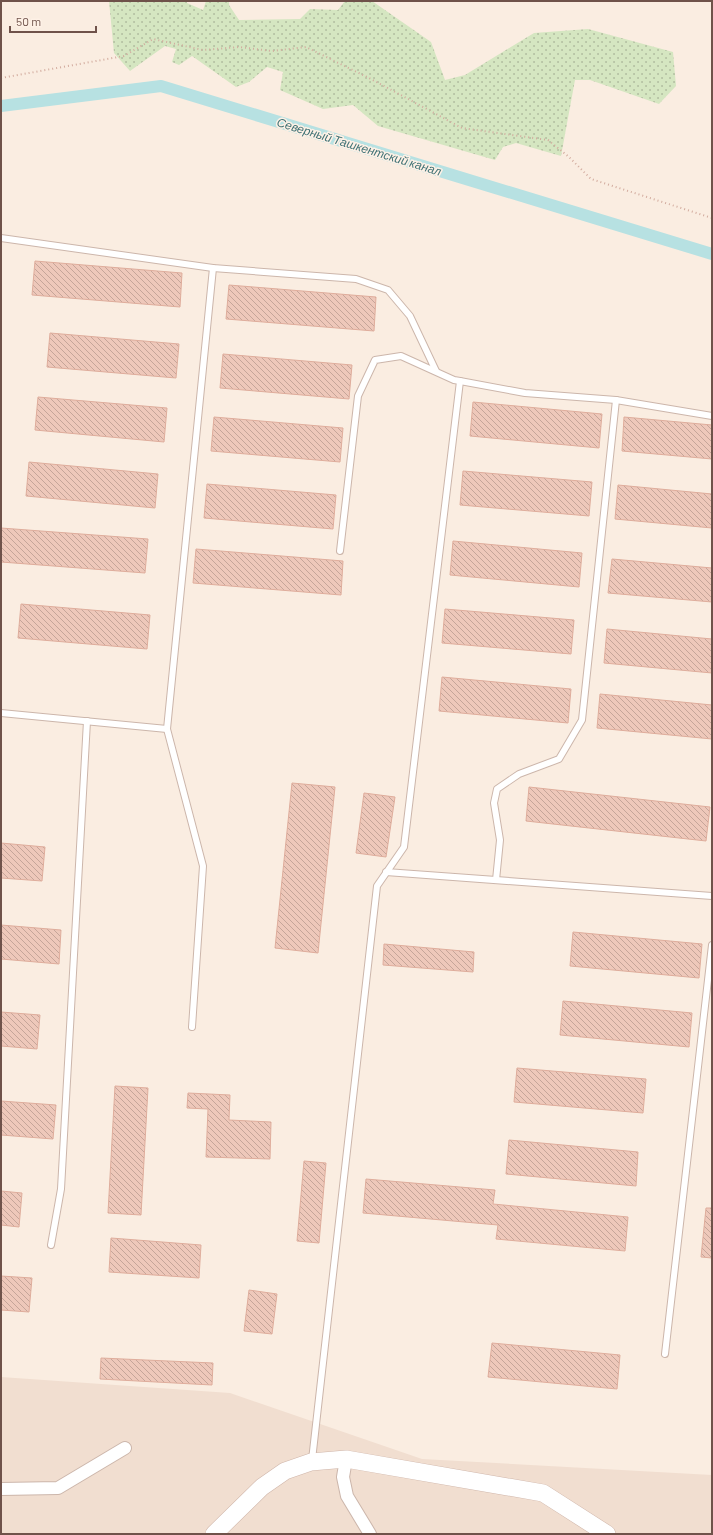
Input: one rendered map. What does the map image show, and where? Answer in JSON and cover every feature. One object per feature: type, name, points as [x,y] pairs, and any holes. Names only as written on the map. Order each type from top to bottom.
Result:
[{"type":"street","points":[[1,1489],[58,1488],[124,1448]]},
{"type":"street","points":[[346,1459],[343,1477],[347,1496],[370,1534]]},
{"type":"street","points":[[214,1534],[262,1487],[286,1471],[311,1462],[346,1459],[543,1493],[607,1534]]},
{"type":"lane","points":[[1,238],[213,268],[356,279],[388,290],[410,316],[436,371]]},
{"type":"lane","points":[[192,1027],[203,866],[167,729],[213,268]]},
{"type":"lane","points":[[340,551],[358,396],[375,360],[402,356],[454,380],[525,393],[616,400],[712,416]]},
{"type":"lane","points":[[311,1462],[377,886],[404,847],[460,381]]},
{"type":"lane","points":[[496,880],[500,840],[494,803],[497,789],[519,774],[559,760],[582,720],[616,400]]},
{"type":"lane","points":[[1,713],[167,729]]},
{"type":"lane","points":[[50,1245],[61,1189],[87,721]]},
{"type":"lane","points":[[386,872],[712,896]]},
{"type":"lane","points":[[665,1354],[712,944]]},
{"type":"path","points":[[1,78],[124,56],[153,39],[203,50],[239,46],[272,51],[306,47],[371,79],[462,128],[548,140],[569,157],[591,179],[712,218]]},
{"type":"shaded area","points":[[1,1377],[230,1393],[422,1459],[712,1475],[712,1534],[1,1534]]},
{"type":"green space","points":[[109,1],[187,1],[187,3],[203,10],[206,1],[229,1],[229,5],[239,20],[300,19],[310,9],[338,10],[345,1],[372,1],[431,42],[445,80],[465,75],[534,33],[588,29],[673,52],[676,86],[659,104],[590,80],[575,80],[561,156],[516,143],[503,147],[495,160],[378,126],[353,105],[323,109],[280,90],[283,72],[267,67],[249,82],[236,87],[192,56],[179,65],[172,62],[176,49],[165,46],[130,71],[114,53]]},
{"type":"building","points":[[35,261],[182,273],[180,307],[32,295]]},
{"type":"building","points":[[229,285],[376,297],[374,331],[226,319]]},
{"type":"building","points":[[50,333],[179,344],[176,378],[47,367]]},
{"type":"building","points":[[223,354],[352,365],[349,399],[220,388]]},
{"type":"building","points":[[38,397],[167,408],[164,442],[35,430]]},
{"type":"building","points":[[473,402],[602,414],[599,448],[470,436]]},
{"type":"building","points":[[214,417],[343,428],[340,462],[211,451]]},
{"type":"building","points":[[624,417],[712,425],[712,459],[622,451]]},
{"type":"building","points":[[29,462],[158,474],[155,508],[26,496]]},
{"type":"building","points":[[463,471],[592,482],[589,516],[460,505]]},
{"type":"building","points":[[207,484],[336,495],[333,529],[204,518]]},
{"type":"building","points":[[618,485],[712,494],[712,528],[615,519]]},
{"type":"building","points":[[1,528],[148,539],[145,573],[1,562]]},
{"type":"building","points":[[453,541],[582,553],[579,587],[450,575]]},
{"type":"building","points":[[196,549],[343,561],[341,595],[193,583]]},
{"type":"building","points":[[612,559],[712,568],[712,602],[608,593]]},
{"type":"building","points":[[21,604],[150,615],[147,649],[18,638]]},
{"type":"building","points":[[445,609],[574,620],[571,654],[442,643]]},
{"type":"building","points":[[607,629],[712,639],[712,673],[604,663]]},
{"type":"building","points":[[442,677],[571,689],[568,723],[439,711]]},
{"type":"building","points":[[600,694],[712,705],[712,739],[597,728]]},
{"type":"building","points":[[292,783],[335,787],[318,953],[275,948]]},
{"type":"building","points":[[529,787],[710,807],[706,841],[526,821]]},
{"type":"building","points":[[364,793],[395,797],[386,857],[356,853]]},
{"type":"building","points":[[1,843],[45,847],[42,881],[1,878]]},
{"type":"building","points":[[1,925],[61,930],[59,964],[1,959]]},
{"type":"building","points":[[573,932],[702,944],[699,978],[570,966]]},
{"type":"building","points":[[384,944],[474,952],[473,972],[383,965]]},
{"type":"building","points":[[563,1001],[692,1013],[689,1047],[560,1035]]},
{"type":"building","points":[[1,1012],[40,1015],[37,1049],[1,1046]]},
{"type":"building","points":[[517,1068],[646,1079],[643,1113],[514,1102]]},
{"type":"building","points":[[115,1086],[148,1088],[141,1215],[108,1213]]},
{"type":"building","points":[[188,1093],[230,1095],[229,1120],[271,1122],[270,1159],[206,1157],[208,1109],[187,1108]]},
{"type":"building","points":[[1,1101],[56,1105],[53,1139],[1,1135]]},
{"type":"building","points":[[509,1140],[638,1152],[636,1186],[506,1174]]},
{"type":"building","points":[[304,1161],[326,1163],[319,1243],[297,1241]]},
{"type":"building","points":[[366,1179],[495,1190],[493,1204],[628,1217],[625,1251],[496,1239],[498,1225],[363,1213]]},
{"type":"building","points":[[1,1191],[22,1193],[19,1227],[1,1225]]},
{"type":"building","points":[[706,1208],[712,1208],[712,1258],[701,1257]]},
{"type":"building","points":[[111,1238],[201,1245],[199,1278],[109,1272]]},
{"type":"building","points":[[1,1276],[32,1278],[29,1312],[1,1310]]},
{"type":"building","points":[[249,1290],[277,1294],[272,1334],[244,1331]]},
{"type":"building","points":[[492,1343],[620,1355],[617,1389],[488,1377]]},
{"type":"building","points":[[101,1358],[213,1363],[212,1385],[100,1379]]},
{"type":"waterway","name":"Северный Ташкентский канал","points":[[1,106],[161,86],[712,254]]}]
